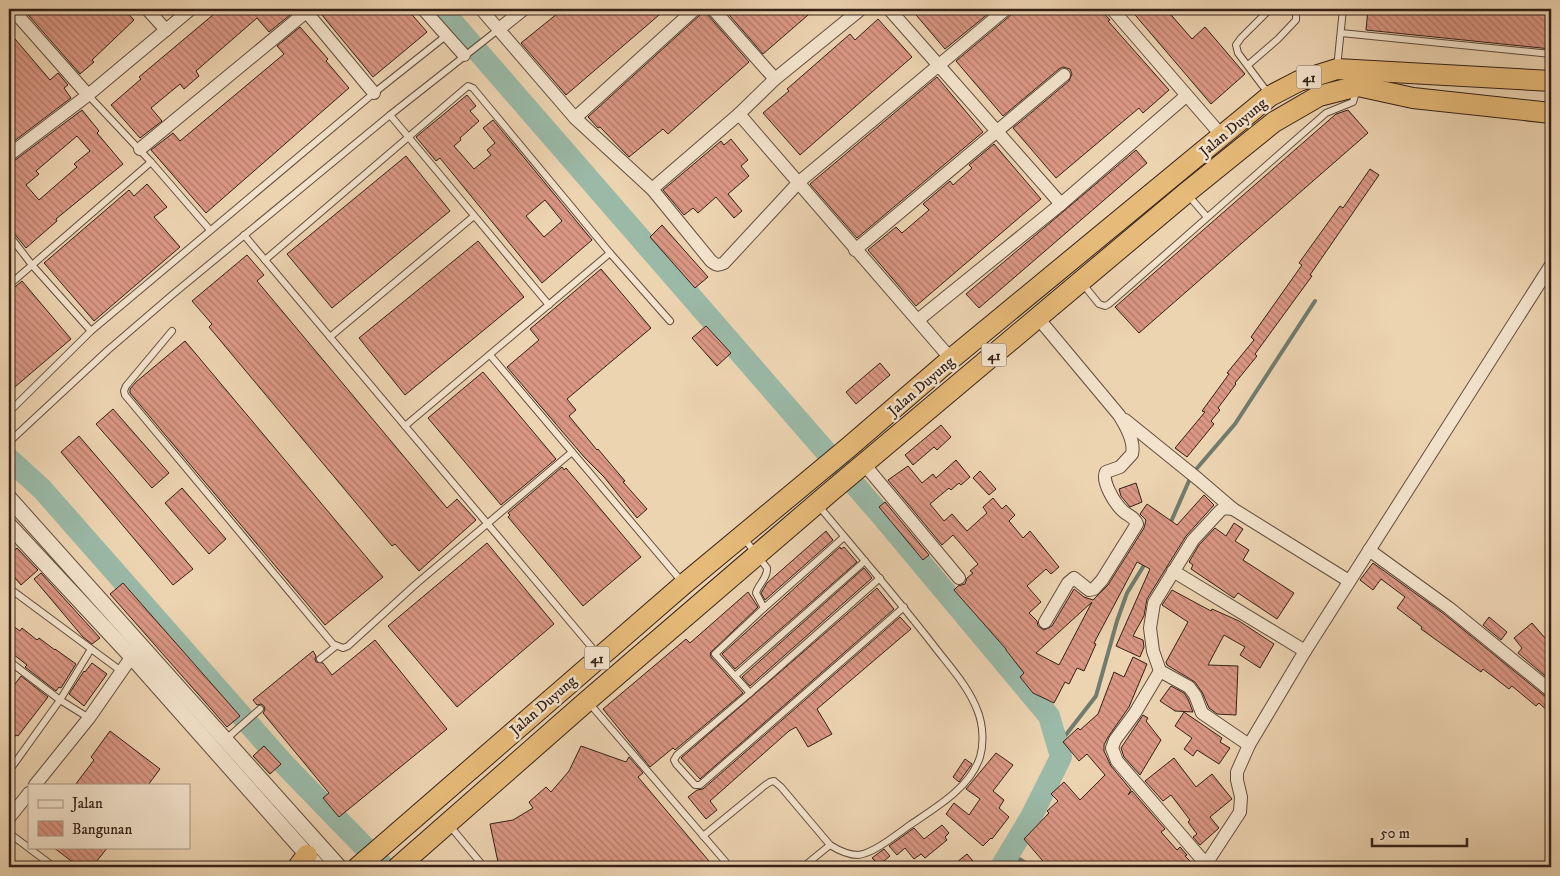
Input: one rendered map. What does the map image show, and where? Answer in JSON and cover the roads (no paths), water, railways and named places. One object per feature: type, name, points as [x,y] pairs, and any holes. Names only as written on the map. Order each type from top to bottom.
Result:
[{"type":"highway","name":"Jalan Duyung","points":[[358,867],[459,777],[684,584],[1270,96],[1300,80],[1337,69],[1551,80]]},
{"type":"highway","name":"Jalan Duyung","points":[[401,864],[449,824],[587,701],[823,499],[1186,193],[1274,122],[1320,96],[1358,86],[1413,98],[1551,113]]},
{"type":"highway","points":[[1115,224],[1129,241]]},
{"type":"highway","points":[[459,777],[476,798]]},
{"type":"street","points":[[12,9],[88,95]]},
{"type":"street","points":[[147,9],[166,30]]},
{"type":"street","points":[[9,155],[88,95],[190,9]]},
{"type":"street","points":[[423,9],[467,53]]},
{"type":"street","points":[[481,9],[494,32],[575,118],[652,189],[711,261],[715,265],[720,266],[799,182],[1006,9]]},
{"type":"street","points":[[494,32],[524,9]]},
{"type":"street","points":[[575,118],[695,9]]},
{"type":"street","points":[[713,9],[775,79]]},
{"type":"street","points":[[652,189],[739,114],[775,79],[861,9]]},
{"type":"street","points":[[889,9],[1061,204]]},
{"type":"street","points":[[1112,9],[1222,136]]},
{"type":"street","points":[[140,149],[305,10],[374,94]]},
{"type":"street","points":[[855,250],[1064,75]]},
{"type":"street","points":[[918,320],[1061,204],[1186,96]]},
{"type":"street","points":[[739,114],[951,360]]},
{"type":"street","points":[[1160,671],[1135,713],[1115,740],[1112,748],[1113,753],[1117,761],[1206,866],[1240,812],[1241,797],[1237,772],[1249,745],[1305,650],[1551,266]]},
{"type":"street","points":[[1038,318],[1119,416],[1198,479],[1232,510],[1350,581]]},
{"type":"street","points":[[1045,622],[1068,583],[1074,578],[1089,590],[1095,588],[1137,525],[1135,518],[1123,510],[1108,488],[1104,478],[1106,472],[1120,467],[1132,454],[1132,441],[1119,416]]},
{"type":"street","points":[[862,466],[959,578]]},
{"type":"street","points":[[9,498],[311,860],[339,867]]},
{"type":"street","points":[[1232,510],[1224,508],[1193,540],[1154,603],[1150,628],[1154,658],[1160,671],[1189,687],[1195,695],[1202,714],[1249,745]]},
{"type":"street","points":[[9,525],[225,740],[311,860]]},
{"type":"street","points":[[1369,550],[1448,608],[1551,691]]},
{"type":"street","points":[[1173,571],[1305,650]]},
{"type":"street","points":[[36,784],[89,718],[136,651]]},
{"type":"street","points":[[9,818],[28,794]]},
{"type":"lane","points":[[1270,9],[1236,45],[1238,53],[1270,96]]},
{"type":"lane","points":[[1248,65],[1296,20],[1296,12],[1293,9]]},
{"type":"lane","points":[[1337,69],[1343,9]]},
{"type":"lane","points":[[9,442],[108,350],[244,234],[494,32]]},
{"type":"lane","points":[[1341,33],[1551,54]]},
{"type":"lane","points":[[9,412],[91,331],[210,230],[447,35]]},
{"type":"lane","points":[[265,260],[468,86],[472,87],[610,254],[670,321]]},
{"type":"lane","points":[[1080,282],[1099,304],[1105,306],[1109,304],[1326,113],[1353,102],[1358,86]]},
{"type":"lane","points":[[88,95],[140,149],[210,230]]},
{"type":"lane","points":[[390,115],[549,305]]},
{"type":"lane","points":[[9,285],[151,162]]},
{"type":"lane","points":[[1186,193],[1207,217]]},
{"type":"lane","points":[[330,337],[474,216]]},
{"type":"lane","points":[[244,234],[599,656]]},
{"type":"lane","points":[[9,235],[32,265],[91,331]]},
{"type":"lane","points":[[405,426],[610,254]]},
{"type":"lane","points":[[172,332],[126,386],[124,390],[125,395],[336,646],[343,648],[348,646],[416,584],[572,452]]},
{"type":"lane","points":[[490,355],[684,584]]},
{"type":"lane","points":[[703,836],[764,786],[774,781],[830,845],[839,850],[857,855],[866,853],[890,839],[949,798],[974,770],[980,756],[982,735],[979,713],[966,687],[904,606],[844,537],[823,499]]},
{"type":"lane","points":[[742,536],[765,564],[768,571],[756,593],[764,608]]},
{"type":"lane","points":[[750,693],[715,652],[844,537]]},
{"type":"lane","points":[[735,676],[865,561]]},
{"type":"lane","points":[[880,578],[677,755],[674,760],[676,764],[695,785],[700,785],[904,606]]},
{"type":"lane","points":[[9,588],[122,671]]},
{"type":"lane","points":[[320,660],[336,646]]},
{"type":"lane","points":[[9,771],[60,700],[91,649]]},
{"type":"lane","points":[[9,661],[60,700],[89,718]]},
{"type":"lane","points":[[587,701],[730,867]]},
{"type":"lane","points":[[225,740],[260,710]]},
{"type":"lane","points":[[449,824],[484,867]]},
{"type":"lane","points":[[9,833],[28,847]]},
{"type":"lane","points":[[803,867],[830,845]]},
{"type":"lane","points":[[29,848],[54,867]]},
{"type":"waterway","points":[[441,9],[881,515],[1049,716],[1061,757],[1031,817],[1001,867]]},
{"type":"waterway","points":[[1170,524],[1192,474],[1235,424],[1315,301]]},
{"type":"waterway","points":[[9,459],[42,489],[284,764],[384,867]]},
{"type":"waterway","points":[[1058,745],[1096,696],[1117,621],[1127,593],[1146,562]]},
{"type":"waterway","points":[[1010,853],[1032,867]]}]
